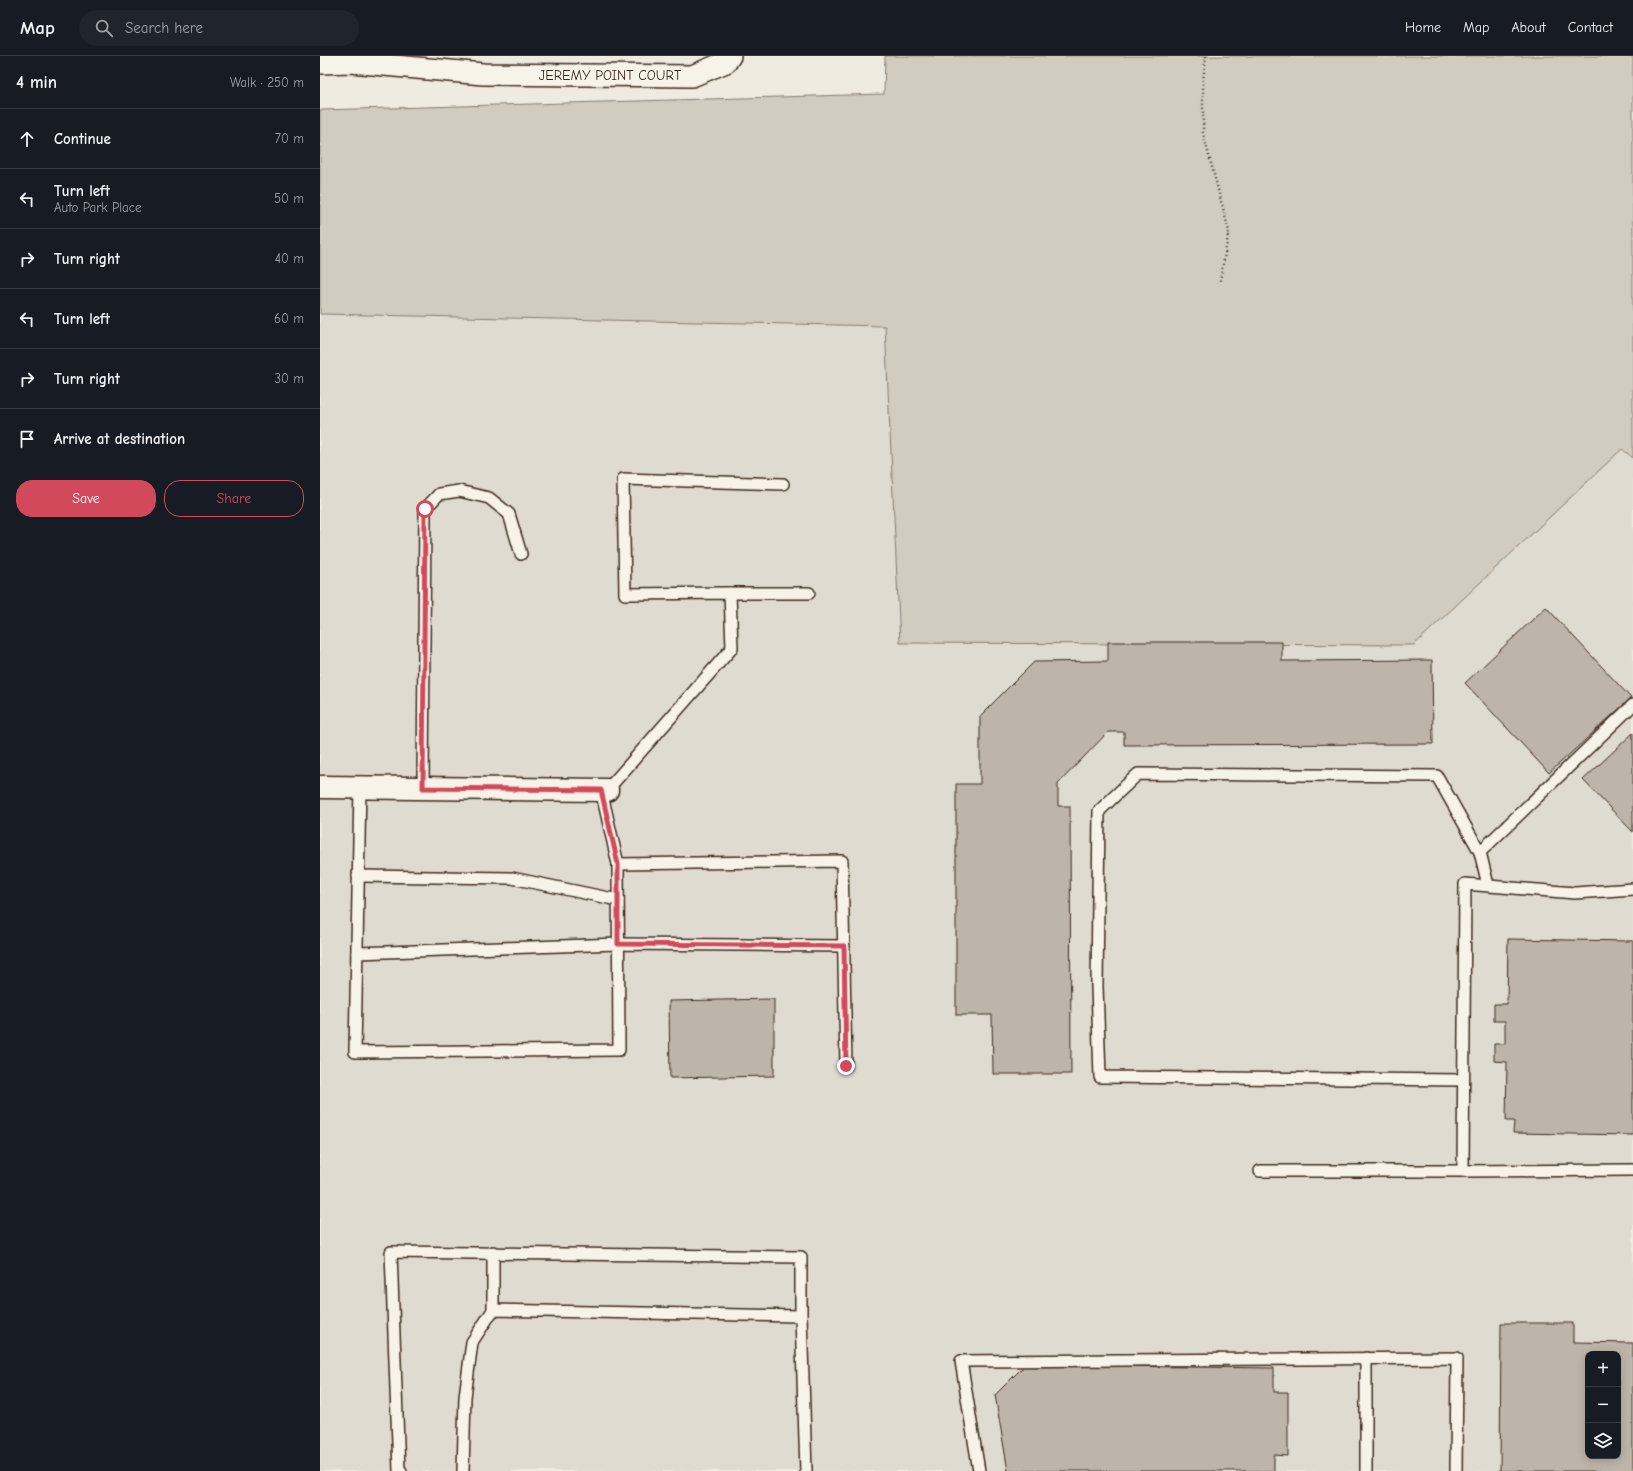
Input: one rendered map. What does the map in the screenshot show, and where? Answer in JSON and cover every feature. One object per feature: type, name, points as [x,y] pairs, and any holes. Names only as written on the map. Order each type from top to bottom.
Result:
[{"type":"street","name":"JEREMY POINT COURT","points":[[320,63],[351,62],[483,65],[692,76],[726,62],[730,56]]},
{"type":"street","points":[[320,787],[604,790]]},
{"type":"lane","points":[[783,484],[623,479],[625,594],[809,593]]},
{"type":"lane","points":[[423,788],[425,509],[439,494],[459,491],[489,498],[509,514],[521,554]]},
{"type":"lane","points":[[360,787],[356,1052],[619,1050],[618,864],[604,790],[732,648],[730,593]]},
{"type":"lane","points":[[1480,852],[1633,705]]},
{"type":"lane","points":[[1464,1080],[1100,1077],[1097,986],[1099,811],[1138,774],[1437,776],[1480,852],[1488,885]]},
{"type":"lane","points":[[618,864],[842,861],[846,1066]]},
{"type":"lane","points":[[358,876],[512,878],[618,900]]},
{"type":"lane","points":[[1463,1171],[1465,884],[1575,893],[1633,889]]},
{"type":"lane","points":[[357,953],[618,944],[844,946]]},
{"type":"lane","points":[[1260,1171],[1633,1170]]},
{"type":"lane","points":[[399,1471],[391,1252],[493,1252],[801,1257],[801,1316],[806,1471]]},
{"type":"lane","points":[[463,1471],[465,1397],[472,1342],[493,1310],[493,1252]]},
{"type":"lane","points":[[493,1310],[801,1316]]},
{"type":"lane","points":[[1366,1358],[1366,1471]]},
{"type":"lane","points":[[980,1471],[960,1361],[1457,1358],[1456,1471]]},
{"type":"path","points":[[1206,56],[1204,80],[1204,133],[1229,231],[1220,281]]},
{"type":"shaded area","points":[[885,56],[1633,56],[1633,458],[1622,449],[1414,645],[900,643],[885,326],[320,314],[320,110],[884,94]]},
{"type":"shaded area","points":[[320,314],[885,326],[900,643],[1622,449],[1633,458],[1633,1471],[320,1471]]},
{"type":"building","points":[[1546,607],[1631,698],[1549,773],[1465,683]]},
{"type":"building","points":[[1108,642],[1282,642],[1282,661],[1432,660],[1433,744],[1124,745],[1124,732],[1108,732],[1058,784],[1058,806],[1070,806],[1071,1074],[993,1074],[992,1015],[956,1015],[956,784],[980,784],[980,716],[1034,662],[1108,661]]},
{"type":"building","points":[[1633,733],[1633,832],[1583,780]]},
{"type":"building","points":[[1508,939],[1633,941],[1633,1135],[1513,1133],[1514,1121],[1506,1121],[1507,1062],[1494,1061],[1494,1044],[1505,1044],[1505,1021],[1494,1021],[1494,1004],[1507,1004]]},
{"type":"building","points":[[774,999],[774,1076],[670,1078],[669,1001]]},
{"type":"building","points":[[1501,1323],[1573,1323],[1573,1342],[1633,1343],[1633,1471],[1500,1471]]},
{"type":"building","points":[[1025,1365],[1274,1368],[1274,1392],[1288,1392],[1288,1456],[1274,1455],[1274,1471],[1008,1471],[995,1395]]},
{"type":"route","points":[[425,509],[423,788],[601,790],[618,864],[618,944],[844,946],[846,1066]]}]
